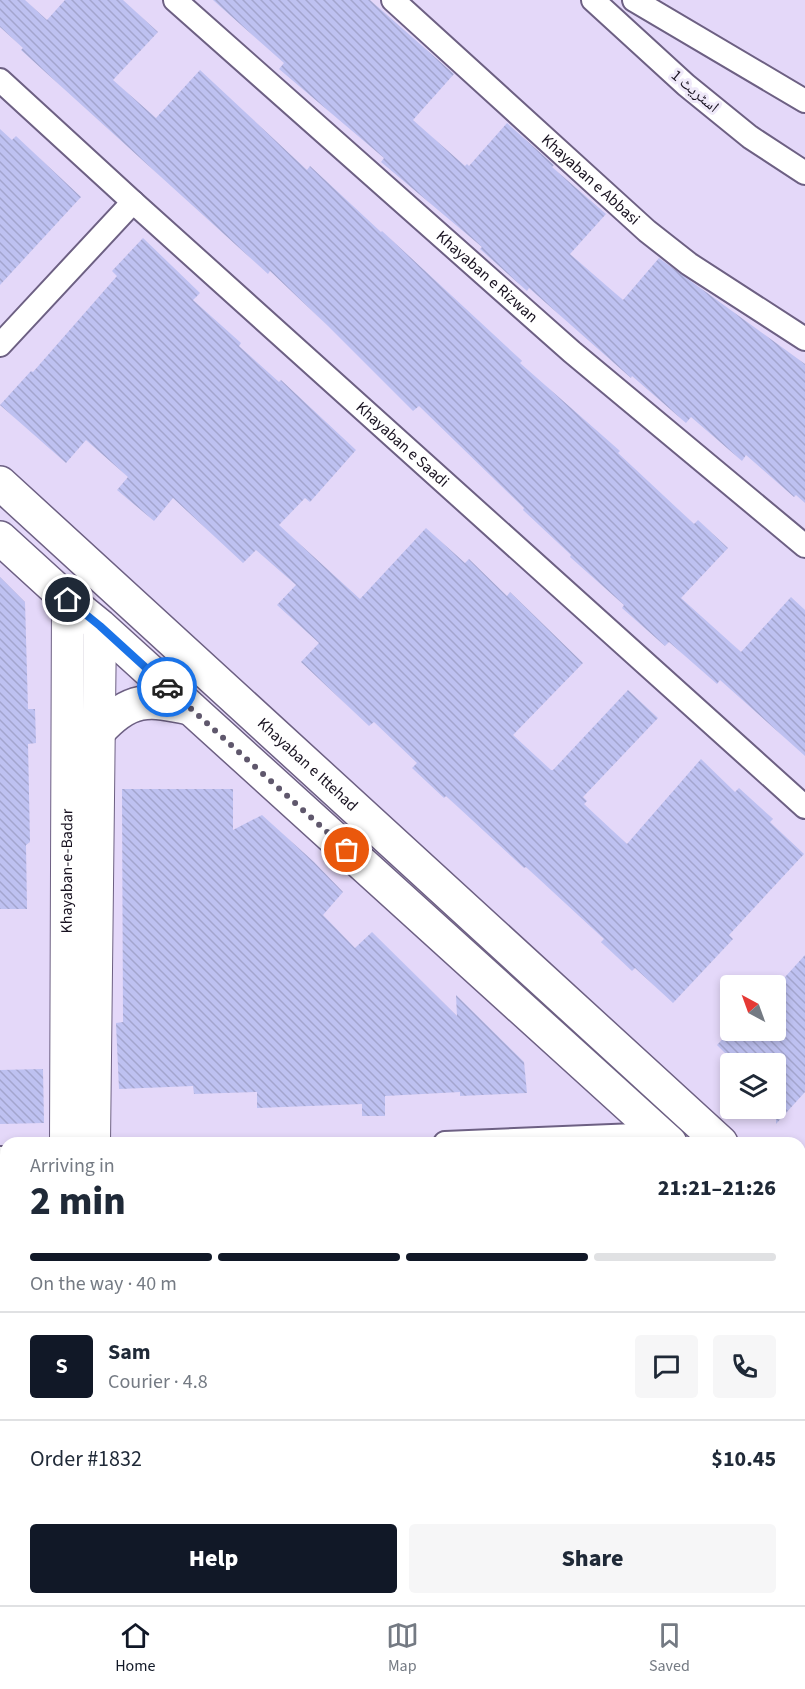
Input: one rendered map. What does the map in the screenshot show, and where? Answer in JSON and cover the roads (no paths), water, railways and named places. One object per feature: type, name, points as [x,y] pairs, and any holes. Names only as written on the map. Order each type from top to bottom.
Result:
[{"type":"main road","name":"Khayaban e Ittehad","points":[[0,483],[713,1137]]},
{"type":"main road","points":[[0,538],[664,1137]]},
{"type":"main road","name":"Khayaban-e-Badar","points":[[66,1137],[68,600]]},
{"type":"main road","name":"Khayaban-e-Badar","points":[[94,1137],[100,626]]},
{"type":"main road","points":[[99,731],[112,717],[128,706],[146,701],[190,708]]},
{"type":"street","name":"Khayaban e Rizwan","points":[[175,0],[572,352],[805,546]]},
{"type":"street","name":"Khayaban e Abbasi","points":[[393,0],[647,231],[689,264],[805,339]]},
{"type":"street","points":[[634,0],[805,101]]},
{"type":"street","name":"اسٹریٹ 1","points":[[599,3],[686,85],[750,137],[805,173]]},
{"type":"street","name":"Khayaban e Saadi","points":[[0,80],[805,807]]},
{"type":"street","points":[[0,345],[133,202]]}]
